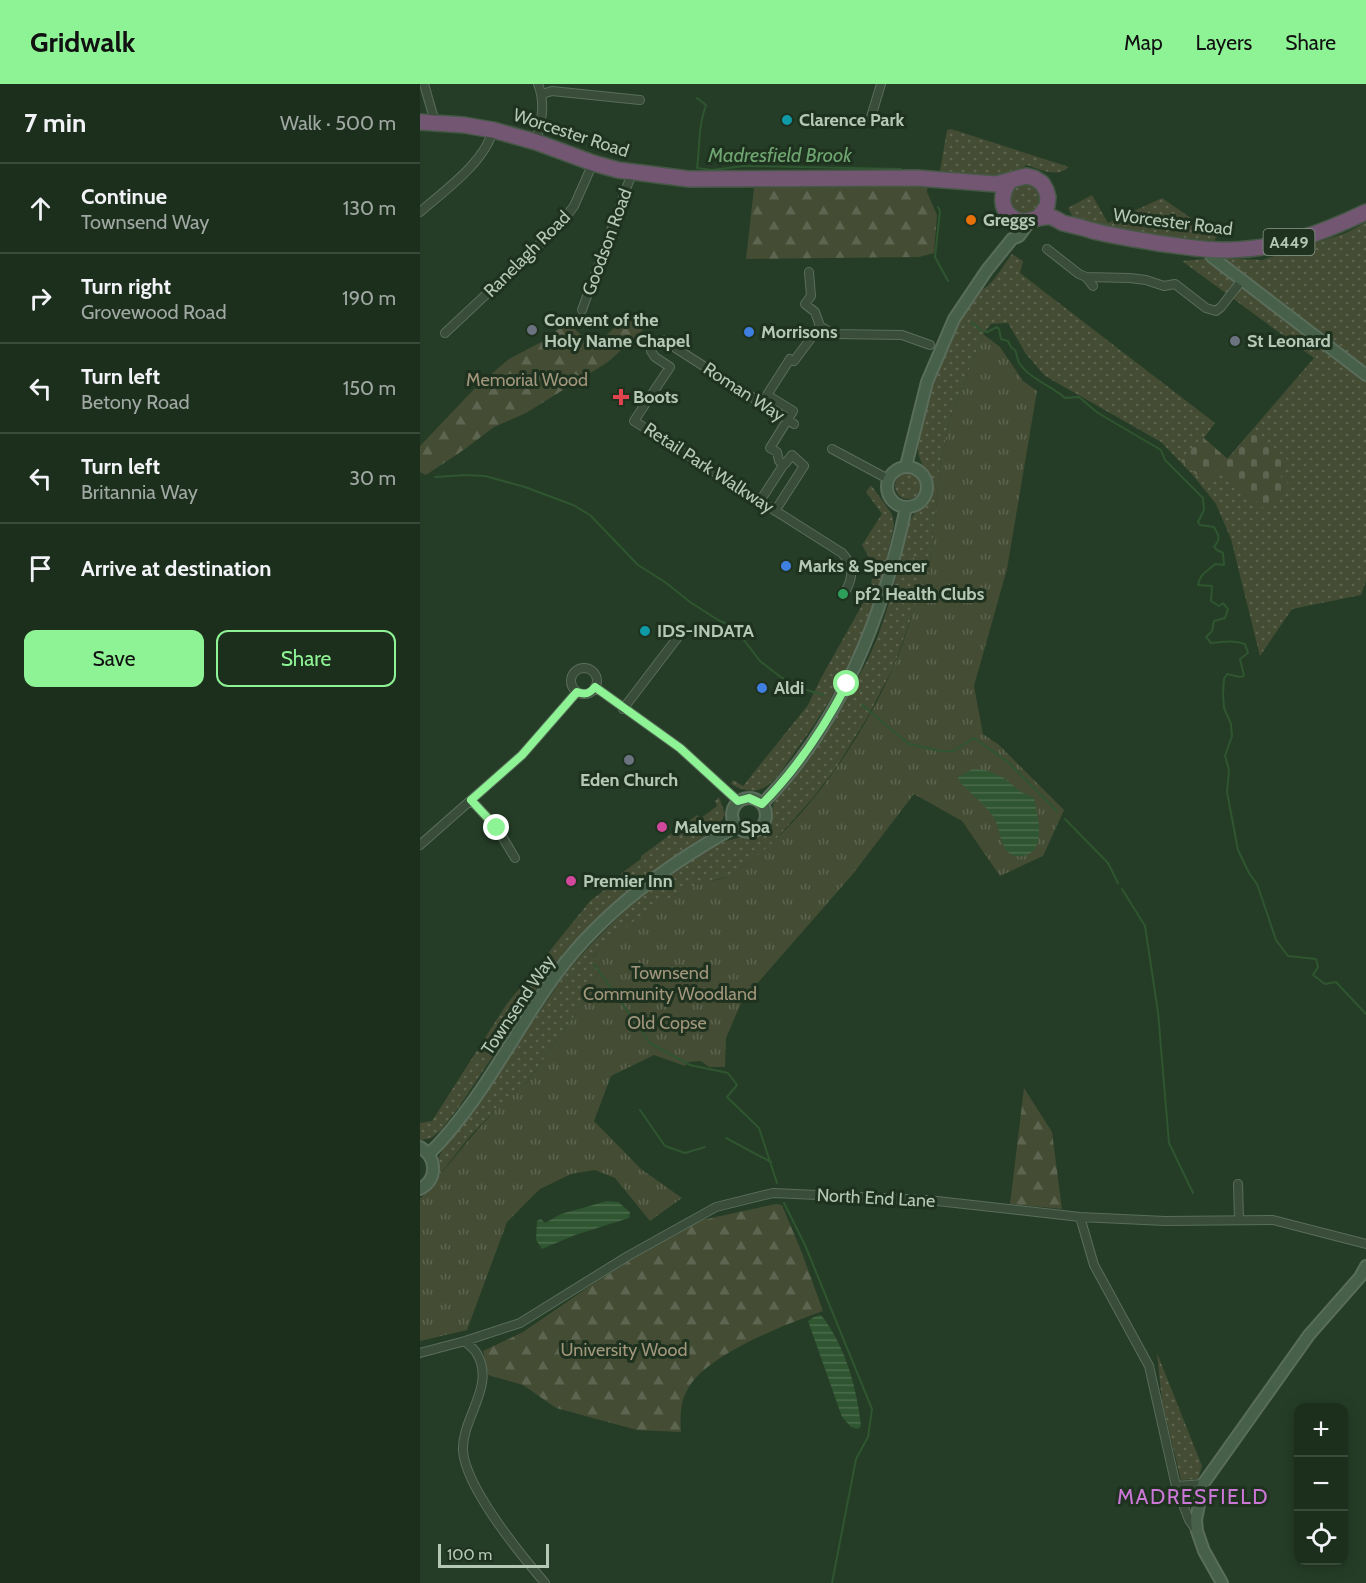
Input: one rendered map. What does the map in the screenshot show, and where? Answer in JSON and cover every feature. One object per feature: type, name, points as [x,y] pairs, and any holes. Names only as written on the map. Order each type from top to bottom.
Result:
[{"type":"highway","name":"Worcester Road","points":[[428,122],[493,130],[536,142],[593,164],[632,173],[689,179],[917,178],[962,181]]},
{"type":"highway","name":"A449","points":[[962,181],[996,184],[1018,177],[1034,178],[1042,183],[1048,197],[1067,218],[1077,225]]},
{"type":"highway","name":"A449","points":[[962,181],[1002,202],[1014,219],[1051,217],[1077,225]]},
{"type":"highway","points":[[1002,202],[1003,193],[1010,181]]},
{"type":"highway","points":[[1035,219],[1047,206],[1048,197]]},
{"type":"highway","name":"Worcester Road","points":[[1077,225],[1112,236],[1207,250],[1241,249],[1304,239],[1366,212]]},
{"type":"main road","points":[[1012,239],[1010,231],[1014,219]]},
{"type":"main road","points":[[906,466],[927,382],[954,318],[969,294],[1012,239],[1019,236],[1035,219]]},
{"type":"main road","points":[[1207,250],[1212,257],[1366,375]]},
{"type":"main road","points":[[906,466],[917,469],[922,473],[927,485],[924,498],[919,503],[906,507],[895,504],[886,490],[888,479],[896,469],[906,466]]},
{"type":"main road","points":[[762,804],[781,785],[816,736],[855,669],[882,601],[906,507]]},
{"type":"main road","points":[[749,798],[762,804],[766,811],[766,818],[758,830],[750,832],[741,830],[737,826],[732,815],[738,801],[749,798]]},
{"type":"main road","name":"Townsend Way","points":[[420,1189],[429,1183],[433,1176],[433,1160],[424,1150],[478,1096],[551,981],[593,932],[629,898],[668,869],[737,826]]},
{"type":"main road","points":[[1222,1583],[1204,1551],[1197,1531],[1196,1520],[1203,1484],[1298,1350],[1360,1277],[1366,1266]]},
{"type":"street","points":[[424,84],[428,122]]},
{"type":"street","points":[[536,142],[543,111],[542,94],[538,84]]},
{"type":"street","points":[[871,117],[881,84]]},
{"type":"street","points":[[542,94],[552,91],[627,95],[640,100]]},
{"type":"street","points":[[420,212],[477,159],[490,141],[493,130]]},
{"type":"street","name":"Ranelagh Road","points":[[445,333],[559,226],[574,206],[593,164]]},
{"type":"street","name":"Goodson Road","points":[[582,310],[632,173]]},
{"type":"street","points":[[1047,249],[1086,277],[1130,278],[1164,286],[1175,284],[1206,308],[1216,311],[1242,280]]},
{"type":"street","points":[[809,272],[811,296],[805,304],[815,312],[820,326],[832,334],[902,335],[930,345]]},
{"type":"street","points":[[1086,277],[1093,286]]},
{"type":"street","points":[[784,464],[779,460],[777,452],[770,448],[790,422],[793,411],[767,395],[790,359],[794,361],[820,326]]},
{"type":"street","name":"Roman Way","points":[[663,340],[790,422]]},
{"type":"street","name":"Retail Park Walkway","points":[[651,351],[655,357],[670,367],[634,421],[842,553],[852,569],[852,577],[846,590]]},
{"type":"street","points":[[832,449],[888,479]]},
{"type":"street","points":[[760,501],[792,455],[804,466],[776,511]]},
{"type":"street","points":[[623,709],[681,633]]},
{"type":"street","points":[[579,668],[589,668],[597,682],[595,687],[584,694],[577,692],[570,683],[571,677],[579,668]]},
{"type":"street","points":[[595,687],[680,748],[738,801]]},
{"type":"street","points":[[421,841],[522,755],[577,692]]},
{"type":"street","points":[[471,800],[497,828],[515,858]]},
{"type":"street","points":[[1238,1184],[1239,1219]]},
{"type":"street","name":"North End Lane","points":[[420,1353],[520,1323],[628,1256],[716,1207],[773,1193],[928,1200],[1080,1217],[1165,1221],[1273,1220],[1366,1245]]},
{"type":"street","points":[[1080,1217],[1094,1265],[1149,1366],[1176,1486],[1189,1520],[1197,1531]]},
{"type":"street","points":[[477,1354],[480,1336]]},
{"type":"street","points":[[465,1341],[477,1354],[484,1376],[467,1429],[463,1451],[469,1473],[499,1524],[545,1583]]},
{"type":"street","points":[[1176,1486],[1203,1484]]},
{"type":"green space","points":[[951,129],[1069,167],[1054,173],[1027,165],[1001,178],[940,171],[947,130]]},
{"type":"green space","points":[[1030,181],[1044,192],[1041,210],[1025,216],[1013,207],[1010,196],[1016,186]]},
{"type":"green space","points":[[928,182],[927,192],[937,215],[934,253],[919,257],[746,259],[754,188]]},
{"type":"green space","points":[[1092,195],[1108,223],[1162,198],[1217,236],[1214,241],[1107,230],[1074,219],[1068,208]]},
{"type":"green space","points":[[1366,222],[1366,581],[1361,595],[1292,609],[1260,656],[1231,539],[1216,504],[1192,474],[1161,442],[1045,376],[1026,354],[1008,323],[991,324],[983,334],[950,419],[940,465],[930,575],[914,557],[911,559],[924,582],[893,668],[867,718],[836,768],[812,799],[767,849],[730,876],[703,883],[675,895],[593,956],[600,967],[584,1002],[526,1083],[504,1101],[471,1135],[437,1178],[438,1159],[445,1144],[480,1100],[565,974],[597,938],[649,890],[668,876],[719,844],[754,835],[763,830],[768,823],[777,797],[809,757],[835,718],[873,649],[891,597],[907,526],[929,494],[929,478],[918,453],[918,447],[925,408],[939,366],[978,291],[993,281],[1012,254],[1023,261],[1020,273],[1215,423],[1204,438],[1227,459],[1314,358],[1182,261],[1215,258],[1262,260],[1346,233]]},
{"type":"green space","name":"Memorial Wood","points":[[629,315],[643,330],[608,362],[526,413],[494,427],[426,475],[420,472],[420,446],[477,386],[509,359],[547,339],[567,321],[593,347]]},
{"type":"green space","name":"Townsend Community Woodland","points":[[983,334],[1000,347],[1023,381],[1037,391],[1007,569],[974,686],[983,734],[999,745],[1064,810],[1043,856],[1000,876],[962,821],[914,794],[852,875],[742,1001],[726,1038],[725,1067],[709,1067],[701,1061],[687,1062],[685,1066],[654,1055],[611,1076],[594,1121],[641,1169],[682,1198],[650,1221],[615,1178],[595,1170],[571,1174],[540,1189],[507,1222],[467,1330],[420,1341],[420,1199],[504,1100],[526,1083],[536,1070],[584,1002],[600,967],[593,957],[622,930],[654,907],[695,886],[729,876],[757,856],[804,809],[846,754],[864,725],[893,668],[924,582],[910,559],[914,557],[930,574],[940,465],[950,419]]},
{"type":"green space","points":[[1254,430],[1290,462],[1279,475],[1290,485],[1267,511],[1219,468],[1205,483],[1181,461],[1202,437],[1228,459]]},
{"type":"green space","points":[[908,473],[917,477],[921,486],[917,495],[908,499],[899,495],[895,486],[899,477]]},
{"type":"green space","points":[[871,485],[892,514],[894,525],[878,591],[864,632],[826,705],[780,773],[761,789],[752,791],[739,788],[731,784],[733,780],[743,786],[808,705],[870,591],[873,571],[871,561],[862,545],[882,514],[866,492]]},
{"type":"green space","points":[[719,797],[725,814],[718,827],[647,875],[590,925],[565,951],[459,1107],[441,1130],[431,1138],[420,1140],[420,1123],[432,1121],[506,1005],[590,901],[615,882],[623,872],[641,859],[641,856],[697,815],[701,818],[717,806],[715,801]]},
{"type":"green space","points":[[1024,1088],[1052,1132],[1062,1209],[1010,1204]]},
{"type":"green space","name":"University Wood","points":[[776,1204],[782,1205],[823,1311],[750,1342],[713,1363],[689,1387],[682,1403],[681,1432],[637,1430],[556,1408],[523,1385],[488,1375],[483,1351],[523,1332],[665,1238],[693,1222]]},
{"type":"green space","points":[[1157,1353],[1202,1466],[1198,1479],[1181,1480],[1162,1402]]},
{"type":"shaded area","points":[[973,769],[986,770],[1004,778],[1021,792],[1034,798],[1039,839],[1031,852],[1024,856],[1015,856],[1004,847],[993,816],[960,782],[958,777]]},
{"type":"shaded area","points":[[607,1201],[618,1202],[630,1212],[629,1218],[575,1235],[542,1249],[536,1240],[537,1221],[541,1219],[545,1223],[561,1214]]},
{"type":"shaded area","points":[[821,1315],[837,1340],[853,1382],[861,1426],[858,1429],[851,1427],[842,1417],[808,1321]]},
{"type":"waterway","name":"Madresfield Brook","points":[[697,98],[706,105],[700,128],[697,168],[712,170],[744,166],[901,169]]},
{"type":"waterway","name":"Madresfield Brook","points":[[938,207],[940,211],[935,257],[948,281]]},
{"type":"waterway","name":"Madresfield Brook","points":[[971,322],[982,331],[987,332],[997,327],[1001,339],[1008,341],[1015,350],[1019,363],[1035,378],[1065,398],[1079,397],[1098,413],[1161,450],[1165,460],[1203,498],[1204,510],[1198,522],[1200,525],[1214,527],[1218,537],[1214,547],[1223,553],[1224,565],[1215,564],[1202,575],[1198,585],[1212,586],[1211,601],[1219,606],[1223,603],[1228,609],[1225,618],[1214,621],[1212,631],[1206,637],[1211,643],[1245,644],[1248,653],[1240,659],[1244,676],[1227,674],[1224,679],[1223,694],[1224,708],[1231,724],[1232,736],[1225,756],[1229,770],[1227,792],[1238,850],[1257,884],[1276,940],[1288,956],[1316,959],[1318,967],[1313,975],[1325,984],[1336,982],[1366,1014]]},
{"type":"waterway","points":[[435,477],[485,476],[525,487],[573,505],[590,515],[638,565],[665,582],[690,602],[718,620],[734,627],[760,661],[778,675],[796,687],[824,695]]},
{"type":"waterway","points":[[862,705],[909,744],[941,751],[953,751],[974,738],[1008,762],[1057,811]]},
{"type":"waterway","points":[[1065,819],[1108,863],[1118,883]]},
{"type":"waterway","points":[[1122,889],[1145,926],[1158,1012],[1169,1143],[1193,1193]]},
{"type":"waterway","points":[[594,964],[650,1043],[690,1065],[728,1073],[737,1085],[727,1097],[759,1128],[777,1183]]},
{"type":"waterway","points":[[640,1110],[665,1146],[685,1153],[705,1147]]},
{"type":"waterway","points":[[726,1138],[771,1162]]},
{"type":"waterway","points":[[784,1203],[805,1245],[872,1409],[868,1437],[856,1459],[832,1583]]},
{"type":"place","name":"Clarence Park","points":[[787,120]]},
{"type":"place","name":"Greggs","points":[[971,220]]},
{"type":"place","name":"Convent of the Holy Name Chapel","points":[[532,330]]},
{"type":"place","name":"Morrisons","points":[[749,332]]},
{"type":"place","name":"St Leonard","points":[[1235,341]]},
{"type":"place","name":"Boots","points":[[621,397]]},
{"type":"place","name":"Marks & Spencer","points":[[786,566]]},
{"type":"place","name":"pf2 Health Clubs","points":[[843,594]]},
{"type":"place","name":"IDS-INDATA","points":[[645,631]]},
{"type":"place","name":"Aldi","points":[[762,688]]},
{"type":"place","name":"Eden Church","points":[[629,760]]},
{"type":"place","name":"Malvern Spa","points":[[662,827]]},
{"type":"place","name":"Premier Inn","points":[[571,881]]},
{"type":"district","name":"MADRESFIELD","points":[[1193,1497]]},
{"type":"route","points":[[497,828],[471,800],[522,755],[577,692],[584,694],[595,687],[680,748],[738,801],[749,798],[760,801],[762,804],[781,785],[816,736],[847,684]]},
{"type":"park label","name":"Old Copse","points":[[667,1023]]}]
